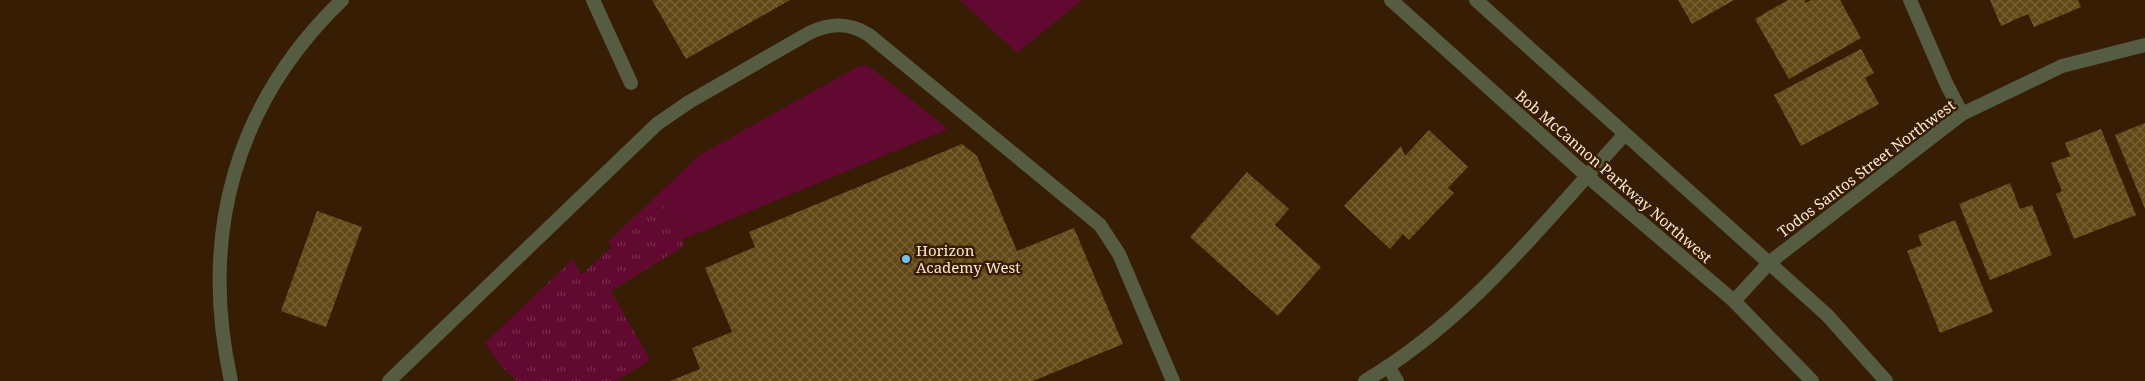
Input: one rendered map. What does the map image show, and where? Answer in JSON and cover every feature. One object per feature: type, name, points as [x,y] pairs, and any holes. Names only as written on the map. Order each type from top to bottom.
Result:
[{"type":"street","points":[[231,381],[224,348],[219,304],[219,260],[224,216],[234,173],[249,131],[269,92],[293,54],[320,20],[342,0]]},
{"type":"street","points":[[592,0],[632,83]]},
{"type":"street","name":"Bob McCannon Parkway Northwest","points":[[1391,0],[1587,176],[1734,301],[1812,381]]},
{"type":"street","points":[[1476,0],[1770,262],[1827,315],[1886,381]]},
{"type":"street","points":[[1910,0],[1946,83],[1962,114]]},
{"type":"street","points":[[389,381],[657,124],[689,102],[809,33],[823,26],[839,24],[860,29],[870,35],[1100,225],[1119,254],[1173,381]]},
{"type":"street","name":"Todos Santos Street Northwest","points":[[1734,301],[1770,262],[1962,114],[2062,66],[2145,45]]},
{"type":"street","points":[[1365,381],[1428,338],[1472,300],[1625,134]]},
{"type":"street","points":[[1388,366],[1396,381]]},
{"type":"green space","points":[[960,0],[1082,0],[1017,53]]},
{"type":"green space","points":[[859,66],[867,66],[874,70],[948,129],[681,240],[657,195],[701,154]]},
{"type":"green space","points":[[657,195],[684,246],[611,291],[650,360],[616,381],[517,381],[502,367],[485,343],[573,259],[581,275],[612,247],[608,242]]},
{"type":"building","points":[[652,0],[790,0],[686,59]]},
{"type":"building","points":[[1678,0],[1734,0],[1692,24]]},
{"type":"building","points":[[1788,0],[1805,0],[1806,3],[1811,0],[1840,0],[1861,38],[1789,79],[1755,19]]},
{"type":"building","points":[[1990,0],[2078,0],[2081,7],[2034,27],[2028,14],[2001,26]]},
{"type":"building","points":[[1861,49],[1874,73],[1865,78],[1879,104],[1801,146],[1774,95]]},
{"type":"building","points":[[2145,123],[2145,209],[2115,135]]},
{"type":"building","points":[[2101,129],[2136,215],[2074,239],[2056,194],[2062,191],[2051,163],[2070,156],[2065,143]]},
{"type":"building","points":[[1429,130],[1468,167],[1448,188],[1454,193],[1409,240],[1403,234],[1390,249],[1344,206],[1401,146],[1405,156]]},
{"type":"building","name":"Horizon Academy West","points":[[962,144],[977,156],[1017,251],[1074,228],[1123,344],[1033,381],[670,381],[700,369],[692,348],[732,332],[705,268],[755,247],[749,232]]},
{"type":"building","points":[[1247,172],[1289,209],[1275,225],[1321,267],[1278,316],[1190,237]]},
{"type":"building","points":[[2010,183],[2020,209],[2032,205],[2052,255],[1990,280],[1959,204]]},
{"type":"building","points":[[317,211],[362,227],[326,327],[281,311]]},
{"type":"building","points":[[1955,220],[1993,312],[1940,333],[1907,251],[1922,245],[1918,235]]},
{"type":"place","name":"Horizon Academy West","points":[[906,259]]}]
